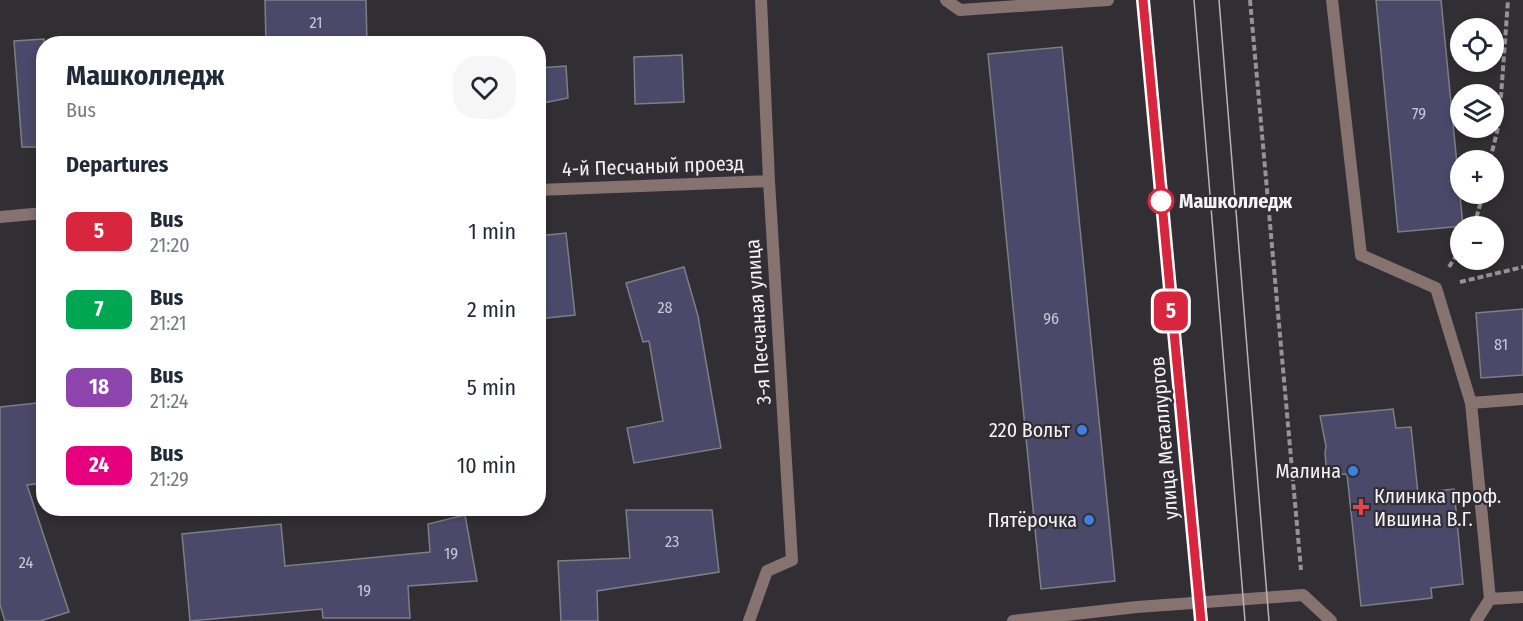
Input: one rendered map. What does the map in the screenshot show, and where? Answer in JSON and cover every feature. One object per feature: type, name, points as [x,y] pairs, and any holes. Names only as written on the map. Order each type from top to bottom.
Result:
[{"type":"main road","name":"улица Металлургов","points":[[1143,0],[1201,621]]},
{"type":"street","name":"3-я Песчаная улица","points":[[749,621],[767,571],[792,560],[769,181],[761,0]]},
{"type":"street","points":[[946,0],[960,10],[1108,0]]},
{"type":"street","points":[[1332,0],[1361,255],[1436,288],[1471,402],[1490,599],[1476,621]]},
{"type":"street","name":"4-й Песчаный проезд","points":[[546,190],[769,181]]},
{"type":"street","points":[[0,217],[36,214]]},
{"type":"street","points":[[1471,402],[1523,399]]},
{"type":"street","points":[[1012,621],[1303,595],[1331,621]]},
{"type":"street","points":[[1490,599],[1523,597]]},
{"type":"path","points":[[1250,0],[1303,595]]},
{"type":"path","points":[[1492,150],[1499,124],[1508,0]]},
{"type":"path","points":[[1436,288],[1523,267]]},
{"type":"building","points":[[265,0],[366,0],[367,36],[266,36]]},
{"type":"building","points":[[1376,0],[1441,0],[1450,92],[1450,138],[1454,138],[1456,150],[1450,150],[1450,204],[1461,204],[1462,216],[1450,216],[1450,227],[1398,232]]},
{"type":"building","points":[[36,40],[36,147],[22,147],[14,41]]},
{"type":"building","points":[[1062,47],[1115,581],[1041,589],[988,54]]},
{"type":"building","points":[[682,55],[684,102],[635,104],[634,57]]},
{"type":"building","points":[[566,66],[568,98],[546,102],[546,67]]},
{"type":"building","points":[[566,233],[575,315],[546,318],[546,235]]},
{"type":"building","points":[[684,267],[698,316],[721,448],[634,463],[627,428],[663,421],[649,341],[643,342],[626,283]]},
{"type":"building","points":[[1523,309],[1523,375],[1481,378],[1476,313]]},
{"type":"building","points":[[36,403],[36,484],[27,485],[69,612],[40,621],[5,621],[0,605],[0,407]]},
{"type":"building","points":[[1393,409],[1396,428],[1411,427],[1418,493],[1454,489],[1463,584],[1431,588],[1432,598],[1361,606],[1347,474],[1327,475],[1326,446],[1320,416]]},
{"type":"building","points":[[626,510],[712,510],[719,572],[597,591],[598,621],[561,621],[558,561],[630,558]]},
{"type":"building","points":[[465,516],[477,581],[408,586],[410,618],[323,618],[322,609],[190,621],[182,534],[281,524],[285,566],[430,552],[428,524]]},
{"type":"tram line","points":[[1194,0],[1245,621]]},
{"type":"tram line","points":[[1219,0],[1269,621]]},
{"type":"bus line","name":"5","points":[[1143,0],[1201,621]]},
{"type":"place","name":"Машколледж","points":[[1161,201]]},
{"type":"place","name":"220 Вольт","points":[[1082,430]]},
{"type":"place","name":"Малина","points":[[1353,471]]},
{"type":"place","name":"Клиника проф. Ившина В.Г.","points":[[1361,507]]},
{"type":"place","name":"Пятёрочка","points":[[1089,520]]}]
